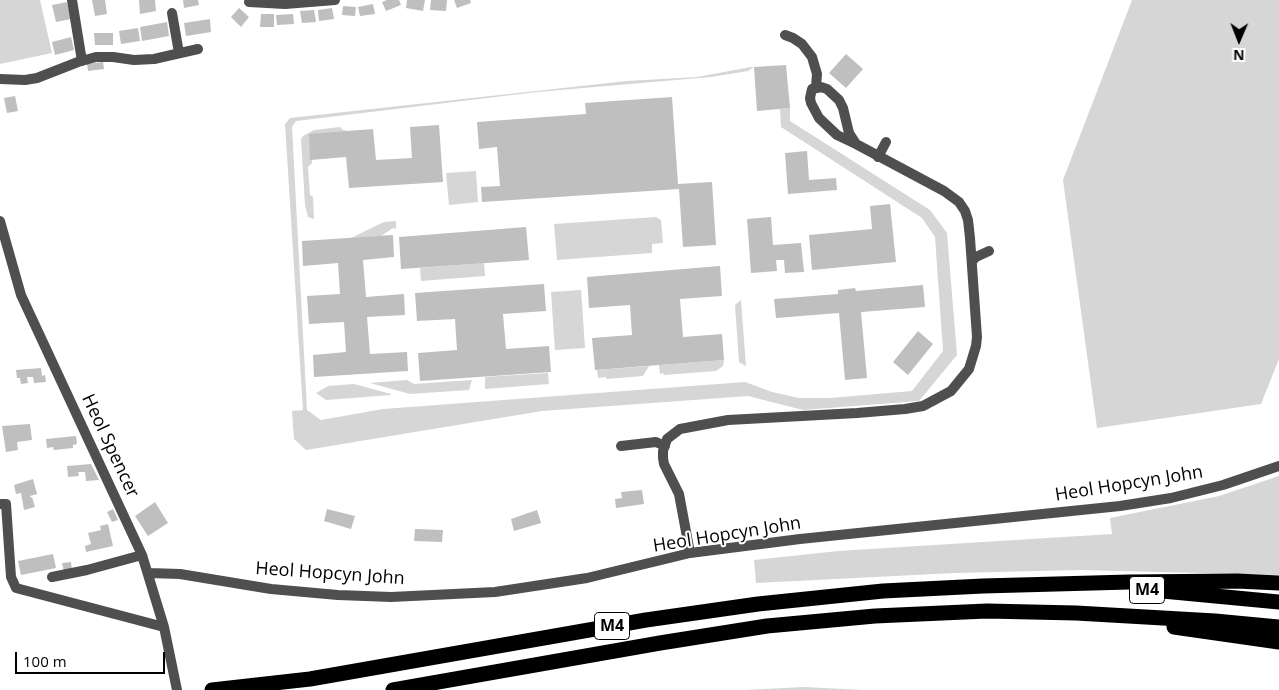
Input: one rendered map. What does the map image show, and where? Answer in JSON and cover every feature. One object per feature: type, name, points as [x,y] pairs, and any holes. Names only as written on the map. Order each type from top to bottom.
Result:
[{"type":"highway","points":[[1015,585],[1237,581],[1279,583]]},
{"type":"highway","name":"M4","points":[[212,690],[310,679],[646,620],[758,604],[883,592],[1015,585],[1114,587],[1279,602]]},
{"type":"highway","name":"M4","points":[[393,690],[768,626],[876,616],[987,611],[1076,613],[1215,620],[1279,627]]},
{"type":"highway","points":[[1076,613],[1279,642]]},
{"type":"street","points":[[72,0],[82,60]]},
{"type":"street","points":[[249,2],[285,4],[335,0]]},
{"type":"street","points":[[172,13],[179,53]]},
{"type":"street","points":[[690,554],[677,487],[664,464],[663,451],[667,439],[673,434],[689,426],[728,420],[905,409],[923,406],[938,400],[961,381],[969,369],[976,346],[976,309],[968,220],[959,202],[944,191],[856,144],[837,136],[819,118],[810,98],[812,89],[816,87],[817,74],[812,57],[802,44],[785,35]]},
{"type":"street","points":[[0,79],[37,78],[82,60],[113,57],[134,60],[154,59],[198,49]]},
{"type":"street","points":[[816,87],[828,89],[839,100],[843,108],[849,133],[856,144]]},
{"type":"street","points":[[878,157],[886,142]]},
{"type":"street","name":"Heol Spencer","points":[[0,221],[21,295],[142,555],[168,640],[177,690]]},
{"type":"street","points":[[972,261],[976,256],[989,251]]},
{"type":"street","points":[[622,446],[656,442],[665,446]]},
{"type":"street","name":"Heol Hopcyn John","points":[[148,573],[180,574],[271,589],[338,595],[391,597],[495,592],[578,580],[690,554],[800,539],[1120,506],[1171,498],[1279,466]]},
{"type":"street","points":[[0,504],[6,504],[11,577],[16,588],[164,627]]},
{"type":"street","points":[[52,577],[87,570],[142,555]]},
{"type":"shaded area","points":[[0,0],[40,0],[52,53],[0,64]]},
{"type":"shaded area","points":[[1132,0],[1279,0],[1279,359],[1261,404],[1097,428],[1063,180]]},
{"type":"shaded area","points":[[754,67],[748,71],[711,77],[537,92],[296,121],[292,127],[307,410],[321,420],[383,409],[745,382],[772,392],[799,398],[830,398],[912,391],[943,351],[935,237],[922,218],[781,127],[780,109],[790,108],[790,121],[930,210],[947,233],[957,355],[919,401],[803,410],[748,396],[542,411],[306,450],[294,439],[292,411],[303,410],[285,124],[290,118],[627,81],[697,77]]},
{"type":"shaded area","points":[[340,127],[343,130],[359,133],[310,137],[312,163],[308,167],[310,195],[313,197],[314,219],[308,217],[305,205],[301,139],[314,130]]},
{"type":"shaded area","points":[[476,171],[478,202],[449,205],[446,173]]},
{"type":"shaded area","points":[[656,217],[661,220],[663,243],[652,244],[652,253],[557,260],[554,224]]},
{"type":"shaded area","points":[[396,221],[396,229],[393,228],[381,236],[351,238],[384,222]]},
{"type":"shaded area","points":[[484,263],[485,276],[421,281],[420,268]]},
{"type":"shaded area","points":[[581,290],[585,348],[555,350],[551,292]]},
{"type":"shaded area","points":[[741,300],[746,366],[739,362],[735,305]]},
{"type":"shaded area","points":[[724,360],[723,366],[716,371],[660,374],[659,365]]},
{"type":"shaded area","points":[[649,366],[643,376],[598,378],[597,370]]},
{"type":"shaded area","points":[[548,373],[549,384],[485,389],[485,377]]},
{"type":"shaded area","points":[[407,380],[414,384],[472,380],[469,390],[410,394],[370,383]]},
{"type":"shaded area","points":[[354,384],[391,395],[326,400],[316,393],[328,386]]},
{"type":"shaded area","points":[[1279,476],[1279,575],[1081,570],[955,573],[756,583],[754,560],[838,551],[1112,534],[1110,518],[1219,496]]},
{"type":"shaded area","points":[[804,687],[864,690],[744,690]]},
{"type":"building","points":[[92,0],[105,0],[107,14],[95,16]]},
{"type":"building","points":[[139,0],[155,0],[156,11],[140,14]]},
{"type":"building","points":[[183,0],[198,0],[199,5],[184,8]]},
{"type":"building","points":[[399,0],[401,5],[386,11],[382,2]]},
{"type":"building","points":[[407,0],[425,0],[423,11],[406,8]]},
{"type":"building","points":[[431,0],[447,0],[446,11],[430,10]]},
{"type":"building","points":[[454,0],[470,0],[471,3],[457,8]]},
{"type":"building","points":[[67,2],[71,19],[56,22],[52,5]]},
{"type":"building","points":[[373,4],[375,14],[360,16],[358,7]]},
{"type":"building","points":[[343,6],[356,7],[355,16],[342,15]]},
{"type":"building","points":[[239,8],[249,17],[241,27],[231,17]]},
{"type":"building","points":[[332,8],[334,19],[319,21],[318,10]]},
{"type":"building","points":[[314,10],[316,22],[302,23],[300,11]]},
{"type":"building","points":[[261,14],[274,14],[274,27],[260,27]]},
{"type":"building","points":[[293,14],[294,24],[277,25],[276,15]]},
{"type":"building","points":[[210,19],[211,32],[186,36],[184,23]]},
{"type":"building","points":[[167,22],[169,36],[142,41],[140,27]]},
{"type":"building","points":[[138,28],[140,41],[121,44],[119,31]]},
{"type":"building","points":[[94,33],[113,33],[113,45],[95,45]]},
{"type":"building","points":[[71,37],[74,50],[55,55],[52,42]]},
{"type":"building","points":[[846,54],[863,69],[846,88],[829,73]]},
{"type":"building","points":[[103,62],[104,69],[88,71],[87,64]]},
{"type":"building","points":[[786,65],[790,108],[757,111],[754,67]]},
{"type":"building","points":[[15,96],[18,111],[7,113],[4,98]]},
{"type":"building","points":[[672,97],[678,184],[712,182],[716,245],[683,247],[679,189],[482,202],[481,187],[500,186],[497,147],[479,149],[477,122],[586,114],[585,103]]},
{"type":"building","points":[[439,125],[443,182],[349,188],[346,157],[310,160],[309,134],[373,129],[376,160],[412,158],[410,127]]},
{"type":"building","points":[[807,151],[809,180],[836,178],[837,190],[788,194],[785,153]]},
{"type":"building","points":[[890,204],[896,262],[812,270],[809,235],[872,229],[870,206]]},
{"type":"building","points":[[771,217],[773,245],[801,243],[804,272],[785,273],[784,260],[776,260],[777,271],[751,273],[747,219]]},
{"type":"building","points":[[526,227],[529,260],[401,269],[399,237]]},
{"type":"building","points":[[393,235],[394,257],[363,260],[366,297],[404,294],[405,315],[367,317],[370,354],[407,352],[408,371],[314,377],[313,355],[346,352],[344,322],[309,324],[307,296],[340,294],[338,263],[303,266],[302,241]]},
{"type":"building","points":[[720,266],[722,296],[680,299],[683,337],[722,334],[724,360],[595,370],[592,338],[632,335],[630,305],[589,308],[587,277]]},
{"type":"building","points":[[544,284],[546,311],[503,314],[506,349],[549,346],[551,372],[420,381],[418,353],[457,350],[455,319],[417,321],[415,293]]},
{"type":"building","points":[[923,285],[925,307],[861,312],[867,378],[845,380],[839,313],[776,318],[774,299],[838,294],[838,290],[855,288],[856,291]]},
{"type":"building","points":[[918,331],[933,344],[908,375],[893,362]]},
{"type":"building","points":[[41,368],[42,376],[45,375],[46,382],[34,383],[33,377],[27,377],[28,383],[21,384],[20,378],[17,378],[16,370]]},
{"type":"building","points":[[30,424],[32,440],[17,442],[18,450],[6,452],[2,426]]},
{"type":"building","points":[[76,436],[77,444],[73,445],[73,448],[54,450],[53,447],[47,448],[46,439]]},
{"type":"building","points":[[91,464],[99,480],[86,481],[85,472],[78,472],[79,476],[68,477],[67,466]]},
{"type":"building","points":[[33,479],[37,494],[30,496],[35,507],[24,510],[21,493],[16,494],[14,485]]},
{"type":"building","points":[[642,490],[644,504],[616,508],[615,499],[622,498],[621,492]]},
{"type":"building","points":[[155,502],[168,523],[148,536],[135,516]]},
{"type":"building","points":[[113,509],[118,520],[112,522],[107,512]]},
{"type":"building","points":[[327,509],[355,516],[351,529],[324,521]]},
{"type":"building","points":[[537,510],[541,523],[514,531],[511,519]]},
{"type":"building","points":[[108,524],[113,546],[86,552],[85,546],[91,544],[88,533],[101,530],[100,526]]},
{"type":"building","points":[[415,529],[443,530],[442,542],[414,541]]},
{"type":"building","points":[[53,554],[56,568],[21,575],[18,561]]},
{"type":"building","points":[[71,562],[72,570],[64,572],[62,563]]}]
